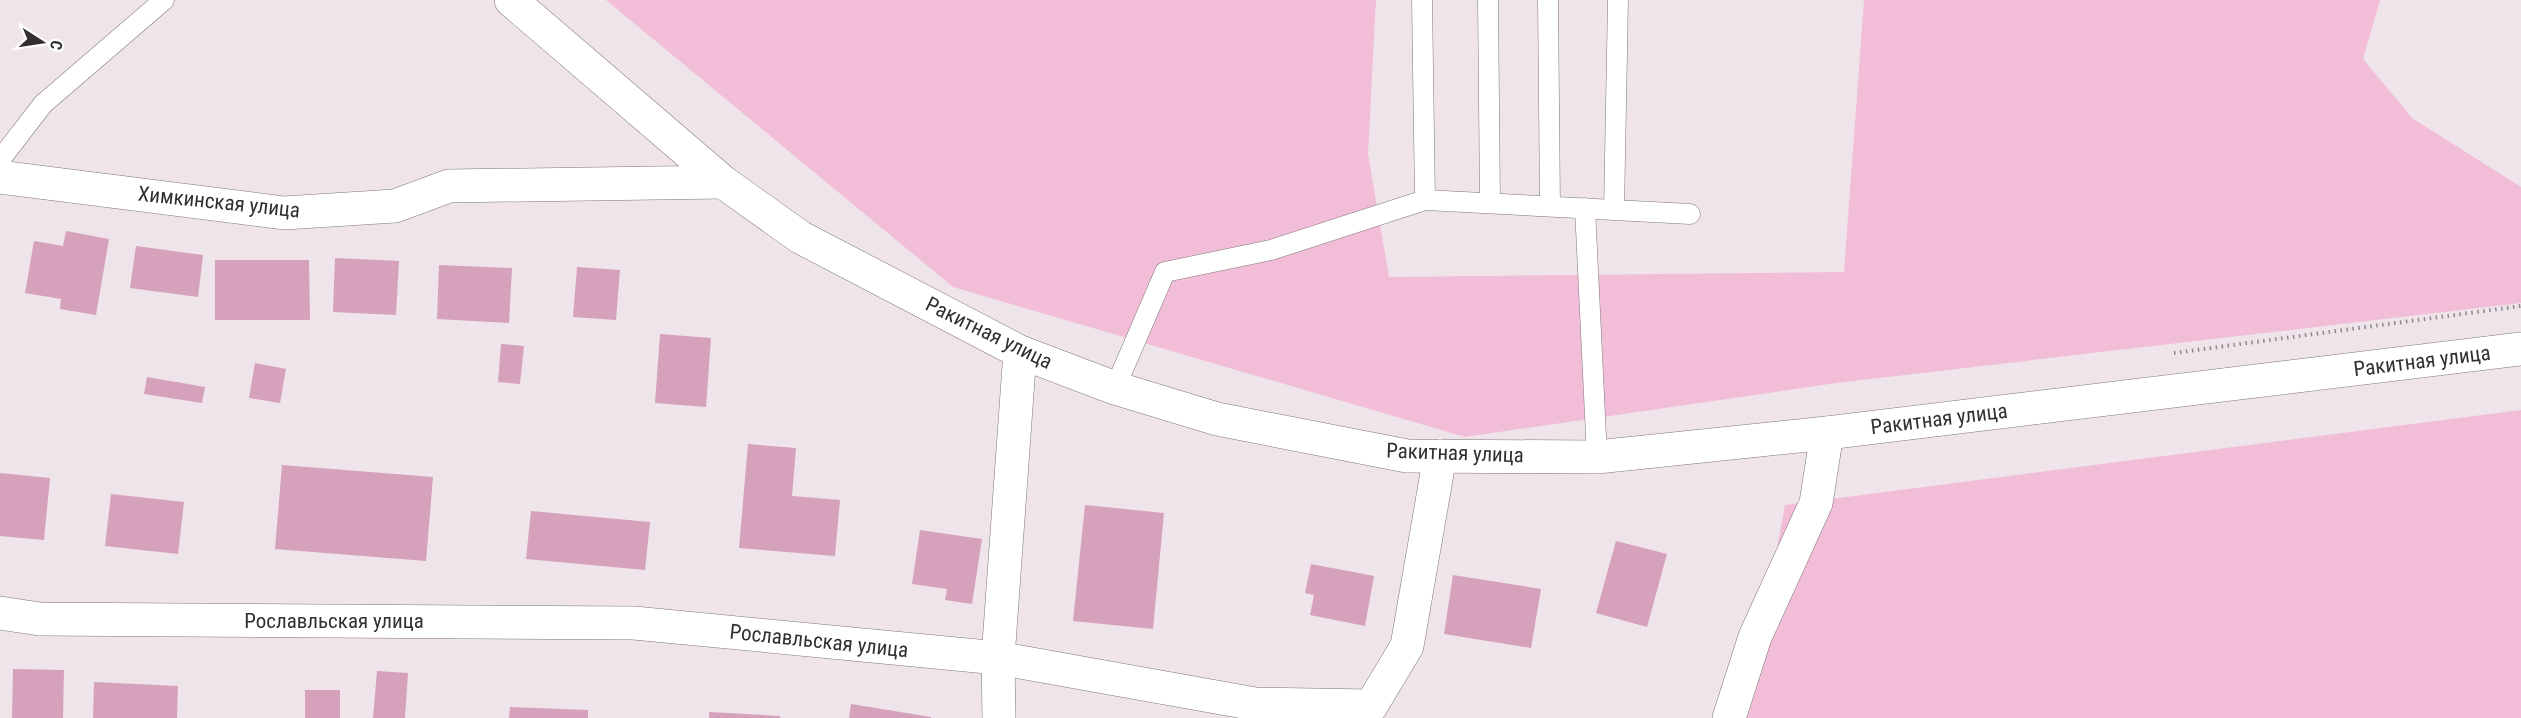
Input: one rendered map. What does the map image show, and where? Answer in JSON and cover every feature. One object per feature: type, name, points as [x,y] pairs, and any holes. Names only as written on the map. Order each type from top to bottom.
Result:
[{"type":"street","name":"Ракитная улица","points":[[511,0],[723,182],[800,237],[1020,352],[1115,388],[1217,419],[1407,456],[1597,457],[1827,433],[2521,349]]},
{"type":"street","name":"Химкинская улица","points":[[0,177],[284,213],[395,206],[449,186],[723,182]]},
{"type":"street","points":[[999,718],[998,658],[1020,352]]},
{"type":"street","points":[[1729,718],[1755,637],[1816,503],[1827,433]]},
{"type":"street","name":"Рославльская улица","points":[[0,613],[40,619],[634,623],[998,658],[1256,704],[1371,706],[1407,646],[1440,456]]},
{"type":"lane","points":[[0,160],[44,104],[164,0]]},
{"type":"lane","points":[[1422,0],[1425,200]]},
{"type":"lane","points":[[1488,0],[1490,203]]},
{"type":"lane","points":[[1548,0],[1550,206]]},
{"type":"lane","points":[[1614,210],[1618,0]]},
{"type":"lane","points":[[1115,388],[1165,272],[1271,250],[1425,200],[1690,214]]},
{"type":"lane","points":[[1585,208],[1597,457]]},
{"type":"shaded area","points":[[606,0],[1376,0],[1368,154],[1389,277],[1844,272],[1864,0],[2380,0],[2363,59],[2412,118],[2521,187],[2521,303],[1836,383],[1465,437],[953,287]]},
{"type":"shaded area","points":[[2521,410],[2521,718],[1745,718],[1785,505]]},
{"type":"building","points":[[66,231],[109,239],[96,315],[60,309],[61,299],[25,293],[34,241],[63,246]]},
{"type":"building","points":[[136,246],[203,255],[198,297],[130,288]]},
{"type":"building","points":[[335,258],[399,261],[396,315],[333,312]]},
{"type":"building","points":[[215,260],[309,260],[310,320],[215,320]]},
{"type":"building","points":[[439,265],[512,268],[509,323],[437,319]]},
{"type":"building","points":[[577,267],[620,270],[616,320],[573,317]]},
{"type":"building","points":[[660,334],[711,338],[706,407],[655,403]]},
{"type":"building","points":[[501,344],[524,346],[520,384],[498,382]]},
{"type":"building","points":[[255,363],[286,369],[280,403],[249,398]]},
{"type":"building","points":[[147,377],[205,387],[202,403],[144,394]]},
{"type":"building","points":[[748,444],[796,448],[792,496],[840,500],[835,556],[739,548]]},
{"type":"building","points":[[282,465],[433,477],[426,561],[275,549]]},
{"type":"building","points":[[0,473],[50,478],[44,540],[0,536]]},
{"type":"building","points":[[111,494],[184,502],[178,554],[105,546]]},
{"type":"building","points":[[1085,505],[1164,513],[1153,629],[1073,621]]},
{"type":"building","points":[[531,511],[650,522],[645,570],[526,559]]},
{"type":"building","points":[[920,530],[982,539],[972,604],[945,600],[947,589],[912,584]]},
{"type":"building","points":[[1616,541],[1667,554],[1647,627],[1596,613]]},
{"type":"building","points":[[1311,564],[1374,576],[1365,626],[1310,615],[1314,595],[1305,593]]},
{"type":"building","points":[[1453,575],[1541,589],[1531,648],[1444,634]]},
{"type":"building","points":[[13,669],[64,670],[63,718],[12,718]]},
{"type":"building","points":[[377,671],[408,673],[405,718],[373,718]]},
{"type":"building","points":[[94,682],[178,686],[177,718],[93,718]]},
{"type":"building","points":[[305,690],[340,690],[340,718],[305,718]]},
{"type":"building","points":[[851,704],[931,717],[931,718],[849,718]]},
{"type":"building","points":[[510,707],[588,710],[588,718],[509,718]]},
{"type":"building","points":[[709,712],[780,716],[780,718],[709,718]]}]
